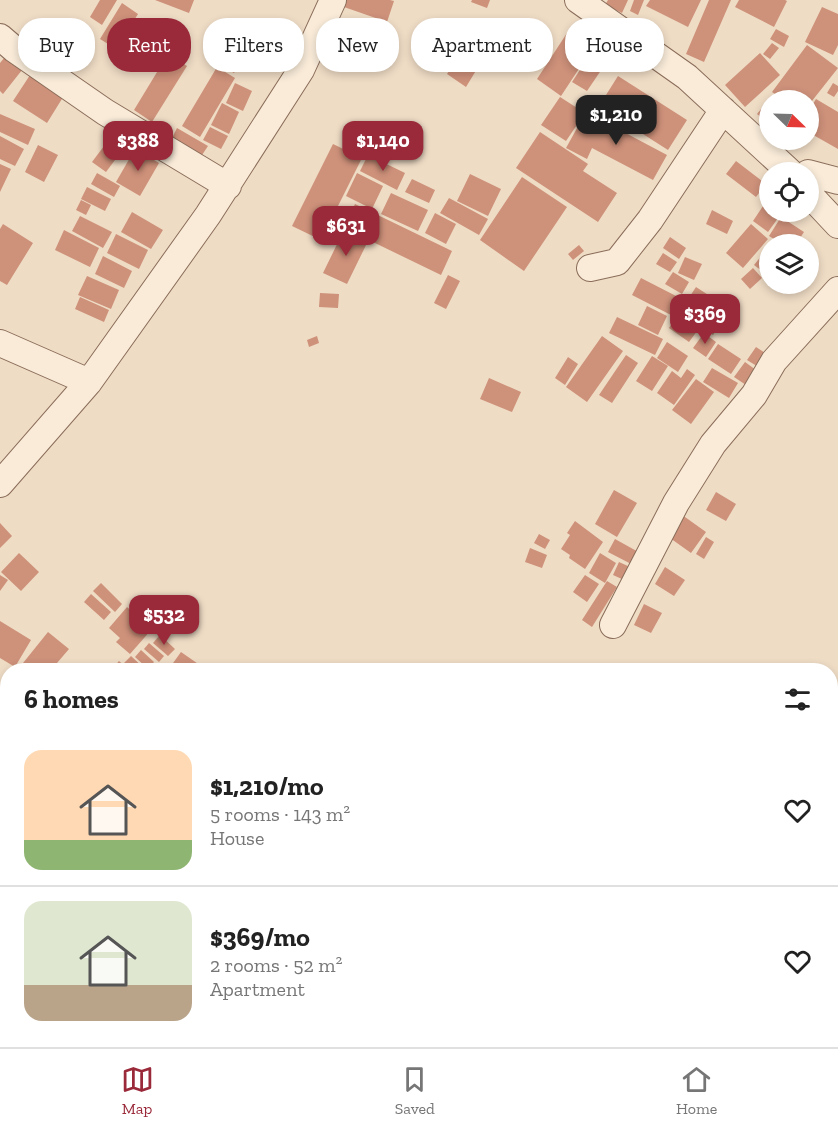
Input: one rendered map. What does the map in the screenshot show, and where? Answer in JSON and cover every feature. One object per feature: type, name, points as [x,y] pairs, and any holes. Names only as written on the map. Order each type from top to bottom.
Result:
[{"type":"street","points":[[0,483],[89,382],[228,186],[301,70],[333,0]]},
{"type":"street","points":[[578,0],[687,77],[723,110],[787,162]]},
{"type":"street","points":[[0,37],[105,112],[228,186]]},
{"type":"street","points":[[590,268],[617,262],[650,220],[723,110]]},
{"type":"street","points":[[819,176],[838,181]]},
{"type":"street","points":[[819,205],[838,225]]},
{"type":"street","points":[[613,625],[676,503],[713,444],[754,395],[774,361],[838,290]]},
{"type":"street","points":[[0,343],[89,382]]},
{"type":"building","points":[[100,0],[117,0],[102,25],[95,18],[90,17]]},
{"type":"building","points":[[155,0],[194,0],[189,13]]},
{"type":"building","points":[[347,0],[394,1],[388,18],[376,18],[344,7]]},
{"type":"building","points":[[472,0],[490,0],[487,8],[471,2]]},
{"type":"building","points":[[608,0],[628,0],[622,13],[605,5]]},
{"type":"building","points":[[634,0],[644,0],[638,15],[630,11]]},
{"type":"building","points":[[650,0],[701,0],[688,27],[646,6]]},
{"type":"building","points":[[709,0],[731,0],[704,62],[686,54]]},
{"type":"building","points":[[739,0],[787,1],[774,27],[735,7]]},
{"type":"building","points":[[122,3],[138,14],[135,18],[113,18]]},
{"type":"building","points":[[822,7],[838,14],[838,45],[833,55],[805,42]]},
{"type":"building","points":[[107,28],[107,43],[100,39]]},
{"type":"building","points":[[776,29],[789,36],[784,47],[770,39]]},
{"type":"building","points":[[565,36],[565,72],[577,72],[561,96],[537,79],[542,72],[553,72],[553,54]]},
{"type":"building","points":[[772,43],[779,48],[770,59],[763,54]]},
{"type":"building","points":[[807,45],[838,68],[819,92],[819,90],[773,90]]},
{"type":"building","points":[[9,52],[18,59],[18,72],[20,72],[3,94],[0,91],[0,63]]},
{"type":"building","points":[[760,53],[780,75],[764,90],[759,90],[759,94],[745,107],[725,85]]},
{"type":"building","points":[[32,72],[65,94],[47,123],[13,101]]},
{"type":"building","points":[[157,72],[183,72],[152,122],[134,110]]},
{"type":"building","points":[[214,72],[225,72],[235,78],[200,137],[182,126]]},
{"type":"building","points":[[448,72],[475,72],[466,87],[447,74]]},
{"type":"building","points":[[579,72],[600,72],[587,91],[572,82]]},
{"type":"building","points":[[618,76],[687,120],[668,150],[599,106]]},
{"type":"building","points":[[235,83],[252,91],[243,111],[226,103]]},
{"type":"building","points":[[833,83],[838,86],[834,97],[827,93]]},
{"type":"building","points":[[560,97],[585,113],[566,141],[541,125]]},
{"type":"building","points":[[819,101],[838,112],[838,149],[819,138]]},
{"type":"building","points":[[222,103],[239,112],[229,134],[211,125]]},
{"type":"building","points":[[586,112],[667,155],[653,180],[592,148],[587,159],[566,148]]},
{"type":"building","points":[[0,114],[35,129],[28,145],[0,132]]},
{"type":"building","points":[[210,127],[228,136],[221,149],[203,140]]},
{"type":"building","points":[[177,128],[208,146],[202,155],[172,138]]},
{"type":"building","points":[[540,132],[588,164],[583,171],[617,193],[598,222],[516,168]]},
{"type":"building","points":[[0,136],[24,149],[15,166],[0,159]]},
{"type":"building","points":[[110,138],[124,148],[106,172],[92,162]]},
{"type":"building","points":[[333,144],[362,158],[321,240],[292,226]]},
{"type":"building","points":[[38,145],[58,155],[44,182],[25,172]]},
{"type":"building","points":[[135,149],[159,163],[140,196],[116,182]]},
{"type":"building","points":[[368,155],[405,173],[397,190],[360,171]]},
{"type":"building","points":[[736,161],[759,179],[759,193],[756,197],[726,174]]},
{"type":"building","points":[[0,164],[11,169],[0,192]]},
{"type":"building","points":[[97,173],[120,186],[114,197],[91,184]]},
{"type":"building","points":[[357,173],[383,186],[372,209],[346,196]]},
{"type":"building","points":[[470,174],[501,189],[488,216],[457,201]]},
{"type":"building","points":[[522,177],[567,207],[524,271],[480,240]]},
{"type":"building","points":[[412,179],[435,190],[429,203],[405,192]]},
{"type":"building","points":[[87,187],[111,199],[105,211],[81,199]]},
{"type":"building","points":[[391,193],[428,210],[418,231],[381,214]]},
{"type":"building","points":[[449,198],[488,219],[479,235],[440,213]]},
{"type":"building","points":[[81,200],[91,205],[86,215],[76,210]]},
{"type":"building","points":[[355,204],[452,251],[441,275],[344,228]]},
{"type":"building","points":[[712,210],[733,221],[727,234],[706,224]]},
{"type":"building","points":[[132,212],[163,230],[151,249],[121,232]]},
{"type":"building","points":[[759,212],[759,222],[775,222],[768,232],[753,221]]},
{"type":"building","points":[[435,213],[456,224],[446,244],[425,233]]},
{"type":"building","points":[[80,216],[112,232],[103,248],[72,231]]},
{"type":"building","points":[[778,222],[789,222],[804,232],[803,234],[770,234]]},
{"type":"building","points":[[3,224],[33,243],[7,285],[0,281],[0,229]]},
{"type":"building","points":[[751,224],[762,234],[759,234],[759,249],[743,268],[726,253]]},
{"type":"building","points":[[64,230],[99,248],[90,267],[55,250]]},
{"type":"building","points":[[344,230],[368,241],[347,284],[323,273]]},
{"type":"building","points":[[116,234],[148,250],[139,269],[107,253]]},
{"type":"building","points":[[670,237],[686,248],[679,259],[663,248]]},
{"type":"building","points":[[579,245],[584,251],[573,260],[568,254]]},
{"type":"building","points":[[663,253],[677,262],[670,272],[656,264]]},
{"type":"building","points":[[103,256],[132,271],[124,288],[95,274]]},
{"type":"building","points":[[685,257],[702,264],[694,280],[678,273]]},
{"type":"building","points":[[759,259],[759,269],[754,265]]},
{"type":"building","points":[[753,268],[759,275],[759,281],[750,289],[741,279]]},
{"type":"building","points":[[673,272],[689,282],[682,294],[665,284]]},
{"type":"building","points":[[448,275],[460,281],[446,309],[434,303]]},
{"type":"building","points":[[87,276],[119,290],[111,309],[78,295]]},
{"type":"building","points":[[641,278],[680,298],[671,315],[632,295]]},
{"type":"building","points":[[696,287],[730,309],[713,335],[700,327],[689,342],[669,328]]},
{"type":"building","points":[[320,293],[339,294],[338,308],[319,307]]},
{"type":"building","points":[[80,297],[109,310],[104,322],[75,309]]},
{"type":"building","points":[[647,306],[667,316],[658,335],[638,325]]},
{"type":"building","points":[[617,317],[663,339],[655,355],[609,333]]},
{"type":"building","points":[[704,333],[716,342],[706,357],[693,348]]},
{"type":"building","points":[[317,336],[319,343],[309,347],[307,340]]},
{"type":"building","points":[[602,336],[623,351],[587,402],[566,387]]},
{"type":"building","points":[[667,342],[688,356],[678,372],[657,358]]},
{"type":"building","points":[[718,344],[741,359],[731,374],[708,359]]},
{"type":"building","points":[[756,347],[768,355],[760,368],[747,360]]},
{"type":"building","points":[[626,355],[638,363],[612,403],[599,395]]},
{"type":"building","points":[[652,356],[668,366],[652,391],[636,381]]},
{"type":"building","points":[[568,357],[578,364],[565,385],[555,378]]},
{"type":"building","points":[[745,362],[756,370],[746,385],[734,377]]},
{"type":"building","points":[[712,368],[738,383],[729,398],[703,382]]},
{"type":"building","points":[[687,369],[695,375],[674,405],[657,393],[672,371],[681,378]]},
{"type":"building","points":[[489,378],[521,392],[512,412],[480,399]]},
{"type":"building","points":[[696,379],[714,392],[691,424],[672,410]]},
{"type":"building","points":[[614,490],[637,503],[617,537],[595,524]]},
{"type":"building","points":[[716,492],[736,504],[726,521],[706,510]]},
{"type":"building","points":[[678,512],[706,532],[691,553],[663,533]]},
{"type":"building","points":[[575,521],[603,542],[585,569],[561,549]]},
{"type":"building","points":[[0,523],[12,536],[0,548]]},
{"type":"building","points":[[539,534],[550,540],[545,549],[534,543]]},
{"type":"building","points":[[706,537],[714,542],[704,559],[696,554]]},
{"type":"building","points":[[615,539],[642,554],[635,566],[608,552]]},
{"type":"building","points":[[530,548],[547,555],[542,568],[525,562]]},
{"type":"building","points":[[19,553],[39,572],[21,591],[1,572]]},
{"type":"building","points":[[600,553],[616,563],[605,583],[589,573]]},
{"type":"building","points":[[619,562],[630,567],[624,580],[613,575]]},
{"type":"building","points":[[665,567],[685,580],[674,596],[655,584]]},
{"type":"building","points":[[0,575],[8,580],[0,591]]},
{"type":"building","points":[[585,575],[599,584],[587,602],[573,592]]},
{"type":"building","points":[[607,581],[617,587],[592,627],[582,620]]},
{"type":"building","points":[[101,583],[122,604],[115,612],[93,591]]},
{"type":"building","points":[[91,594],[111,612],[104,620],[84,602]]},
{"type":"building","points":[[644,604],[662,613],[651,633],[634,625]]},
{"type":"building","points":[[127,607],[152,629],[130,654],[116,642],[120,638],[109,628]]},
{"type":"building","points":[[0,621],[31,640],[17,663],[8,663],[0,658]]},
{"type":"building","points":[[48,632],[69,649],[57,663],[23,663]]},
{"type":"building","points":[[160,635],[175,649],[168,656],[153,643]]},
{"type":"building","points":[[149,643],[164,656],[159,662],[144,649]]},
{"type":"building","points":[[141,650],[154,662],[142,663],[135,657]]},
{"type":"building","points":[[181,652],[197,663],[173,663]]},
{"type":"building","points":[[131,656],[139,663],[124,663]]}]
